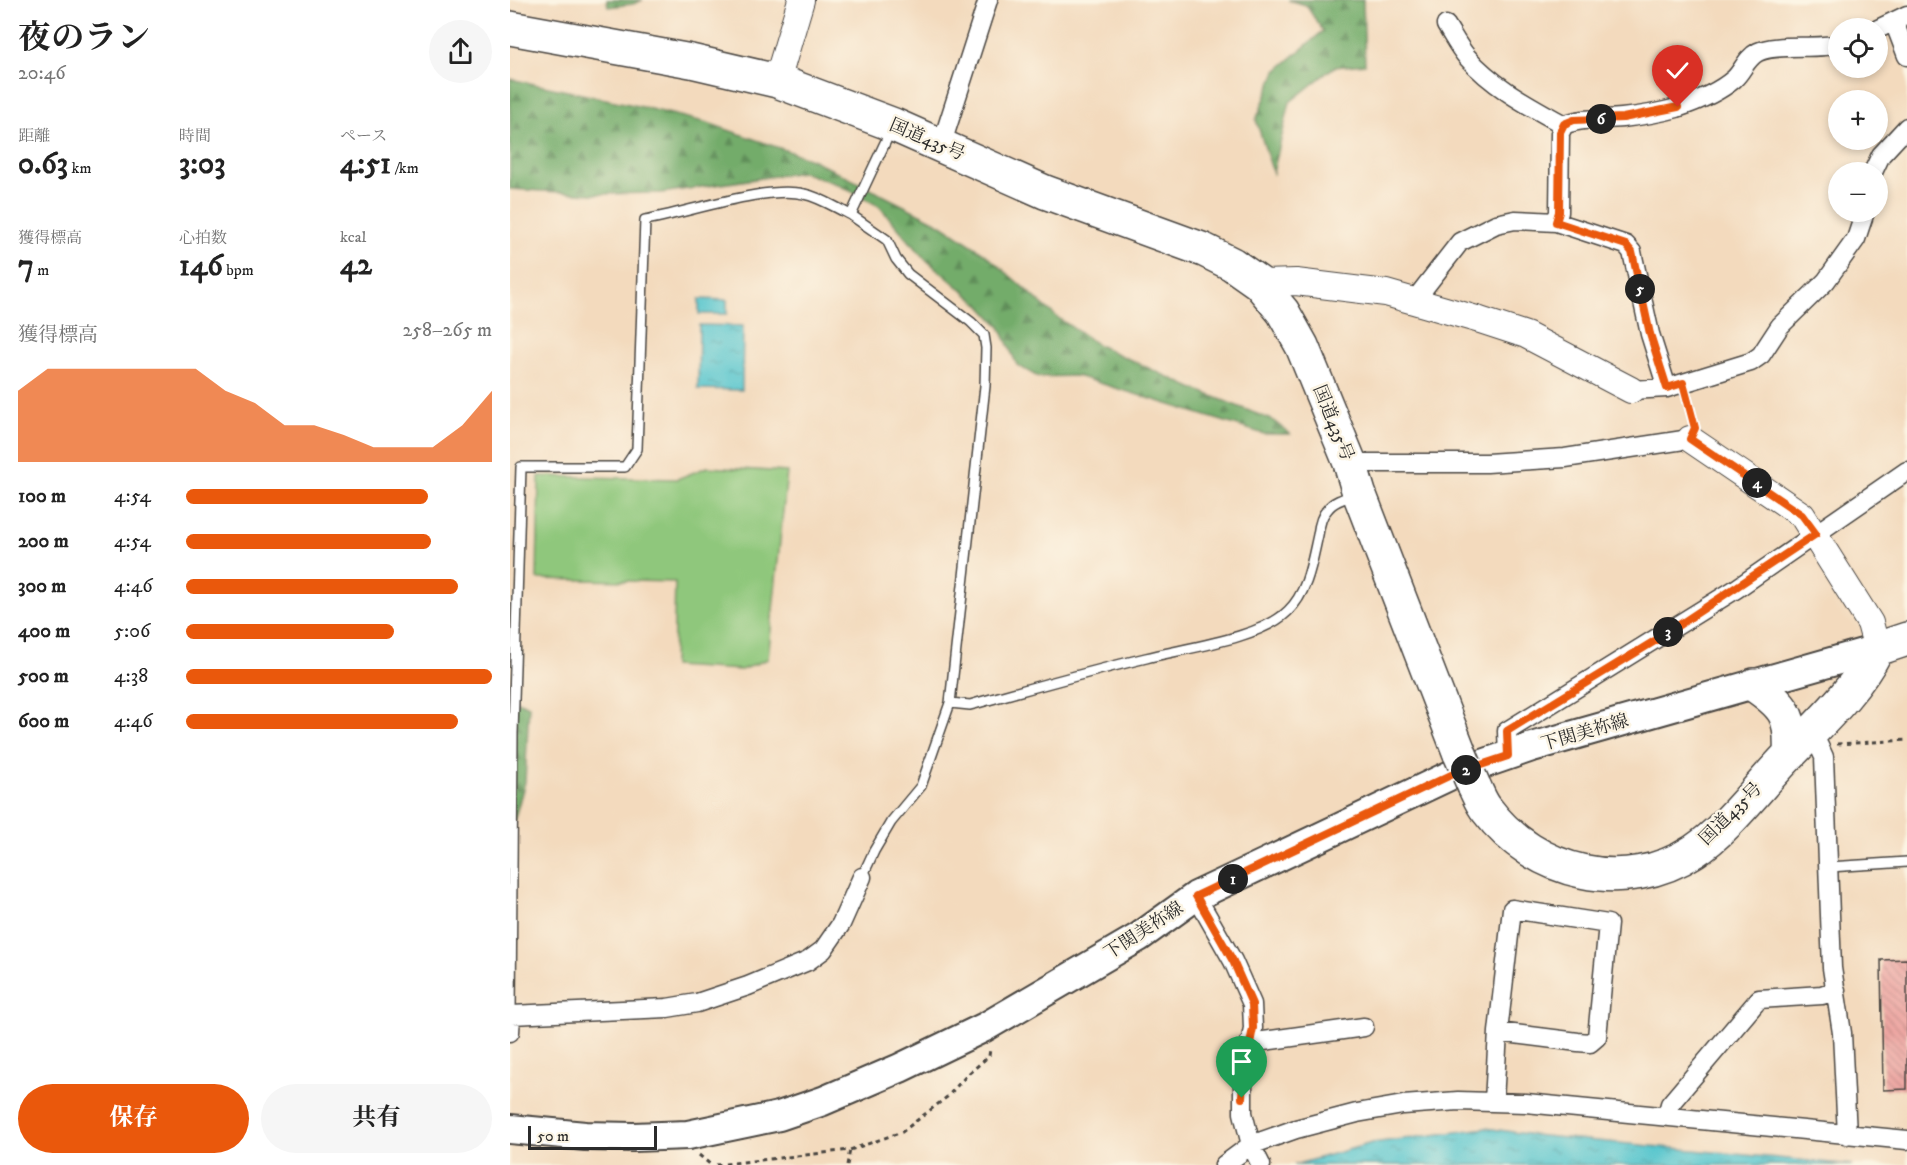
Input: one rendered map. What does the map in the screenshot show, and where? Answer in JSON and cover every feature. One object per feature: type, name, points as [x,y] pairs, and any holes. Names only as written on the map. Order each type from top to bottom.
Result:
[{"type":"highway","name":"国道435号","points":[[510,28],[691,61],[777,81],[894,125],[1045,192],[1204,250],[1232,264],[1259,283],[1283,312],[1302,346],[1474,786],[1485,808],[1502,828],[1538,855],[1575,871],[1611,875],[1648,871],[1694,851],[1715,834],[1806,746],[1865,671],[1892,644]]},
{"type":"highway","points":[[1754,685],[1776,701],[1785,714],[1791,732],[1806,746]]},
{"type":"main road","name":"下関美祢線","points":[[510,1129],[585,1136],[688,1135],[779,1116],[824,1101],[891,1073],[985,1027],[1139,937],[1196,896],[1440,779],[1508,756],[1892,644]]},
{"type":"street","points":[[777,81],[801,0]]},
{"type":"street","points":[[941,146],[988,0]]},
{"type":"street","points":[[1893,22],[1907,56]]},
{"type":"street","points":[[1446,26],[1467,57],[1490,77],[1515,97],[1564,124]]},
{"type":"street","points":[[1556,222],[1559,212],[1560,132],[1564,124],[1574,120],[1623,118],[1678,107],[1721,88],[1735,78],[1749,57],[1760,51],[1774,48],[1828,47]]},
{"type":"street","points":[[1878,162],[1881,155],[1907,127]]},
{"type":"street","points":[[1417,302],[1421,292],[1460,242],[1496,224],[1515,220],[1556,222],[1626,245],[1632,252],[1650,334],[1675,385]]},
{"type":"street","points":[[1259,283],[1296,282],[1386,293],[1526,335],[1631,390],[1675,385],[1751,362],[1761,355],[1780,326],[1826,281],[1856,239],[1862,222]]},
{"type":"street","points":[[1355,478],[1487,463],[1565,458],[1690,439],[1802,515],[1870,623],[1892,644]]},
{"type":"street","points":[[1508,756],[1507,731],[1658,639],[1907,471]]},
{"type":"street","points":[[1806,746],[1824,757],[1832,968],[1842,1033],[1847,1135]]},
{"type":"street","points":[[511,1024],[698,1003],[808,961],[823,950],[841,924],[862,877]]},
{"type":"street","points":[[1196,896],[1248,992],[1252,1004],[1253,1028],[1243,1079],[1242,1098],[1243,1113],[1257,1156]]},
{"type":"street","points":[[1494,1101],[1498,1032],[1512,909],[1608,924],[1597,1037],[1590,1043],[1498,1032]]},
{"type":"street","points":[[1667,1115],[1670,1104],[1759,999],[1822,995],[1836,990]]},
{"type":"street","points":[[1249,1043],[1364,1027]]},
{"type":"street","points":[[1224,1165],[1257,1156],[1296,1129],[1357,1113],[1403,1105],[1494,1101],[1667,1115],[1907,1140]]},
{"type":"lane","points":[[850,215],[894,125]]},
{"type":"lane","points":[[511,1024],[513,733],[521,466],[625,467],[637,449],[645,220],[740,198],[783,192],[805,194],[850,215],[887,240],[896,259],[908,274],[971,322],[984,335],[985,386],[950,703],[921,786],[891,822],[862,877]]},
{"type":"lane","points":[[950,703],[970,705],[1145,658],[1238,637],[1264,626],[1288,612],[1301,593],[1309,574],[1320,525],[1327,509],[1339,501],[1355,478]]},
{"type":"lane","points":[[1829,867],[1907,862]]},
{"type":"path","points":[[1675,385],[1695,428],[1690,439]]},
{"type":"path","points":[[1806,746],[1907,740]]},
{"type":"path","points":[[716,1165],[850,1150],[902,1132],[947,1097],[989,1056],[990,1040],[985,1027]]},
{"type":"path","points":[[847,1165],[850,1150]]},
{"type":"green space","points":[[607,0],[643,0],[633,4],[608,7]]},
{"type":"green space","points":[[1288,0],[1363,0],[1365,64],[1334,67],[1290,102],[1273,173],[1256,120],[1276,71],[1323,31],[1306,5]]},
{"type":"green space","points":[[510,79],[708,123],[811,159],[940,224],[984,253],[1057,317],[1098,345],[1192,388],[1272,420],[1290,434],[1264,434],[1077,376],[1038,377],[1017,365],[1000,327],[981,306],[924,258],[879,206],[837,184],[802,172],[661,193],[593,194],[510,189]]},
{"type":"green space","points":[[707,467],[787,472],[768,659],[741,670],[673,666],[675,582],[537,579],[539,476],[677,479]]},
{"type":"green space","points":[[510,698],[529,706],[525,782],[510,835]]},
{"type":"water","points":[[699,299],[727,300],[727,314],[699,314]]},
{"type":"water","points":[[699,325],[743,326],[742,390],[698,389]]},
{"type":"water","points":[[1486,1128],[1533,1135],[1852,1165],[1294,1165],[1372,1143]]},
{"type":"building","points":[[1907,959],[1907,1089],[1883,1090],[1881,960]]},
{"type":"route","points":[[1242,1098],[1243,1079],[1253,1028],[1252,1004],[1233,961],[1196,896],[1377,808],[1451,775],[1508,756],[1507,731],[1658,639],[1816,534],[1802,515],[1690,439],[1695,428],[1683,383],[1667,388],[1650,334],[1632,252],[1626,245],[1556,222],[1559,212],[1560,132],[1564,124],[1574,120],[1623,118],[1678,107]]}]
